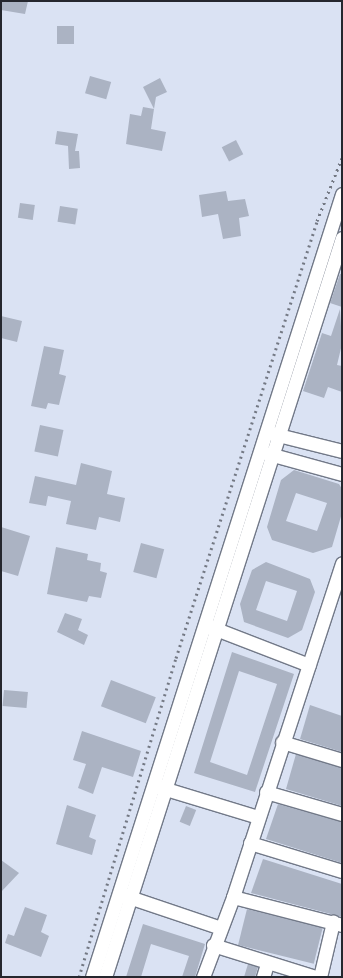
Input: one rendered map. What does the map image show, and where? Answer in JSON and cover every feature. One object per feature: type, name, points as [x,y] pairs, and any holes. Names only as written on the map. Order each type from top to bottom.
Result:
[{"type":"street","points":[[159,787],[216,629],[272,433],[337,227],[342,194]]},
{"type":"street","points":[[272,433],[342,238]]},
{"type":"street","points":[[272,433],[342,451]]},
{"type":"street","points":[[266,453],[342,474]]},
{"type":"street","points":[[105,977],[125,896],[159,787],[203,625],[266,453]]},
{"type":"street","points":[[203,977],[213,945],[222,928],[233,897],[282,742],[338,588],[342,563]]},
{"type":"street","points":[[203,625],[309,665]]},
{"type":"street","points":[[282,742],[342,760]]},
{"type":"street","points":[[159,787],[258,817]]},
{"type":"street","points":[[266,792],[342,814]]},
{"type":"street","points":[[250,842],[342,871]]},
{"type":"street","points":[[125,896],[222,928]]},
{"type":"street","points":[[92,977],[125,896]]},
{"type":"street","points":[[233,897],[338,923],[320,977]]},
{"type":"street","points":[[213,945],[268,964],[316,977]]},
{"type":"street","points":[[263,977],[268,964]]},
{"type":"building","points":[[1,1],[28,1],[25,14],[1,10]]},
{"type":"building","points":[[57,26],[74,26],[74,44],[57,44]]},
{"type":"building","points":[[90,76],[111,82],[106,99],[85,93]]},
{"type":"building","points":[[160,78],[167,92],[156,97],[154,109],[143,87]]},
{"type":"building","points":[[143,107],[154,109],[151,129],[166,132],[162,151],[126,144],[130,114],[141,116]]},
{"type":"building","points":[[57,131],[78,134],[75,151],[79,151],[80,168],[69,169],[68,146],[55,144]]},
{"type":"building","points":[[236,140],[243,154],[229,162],[222,147]]},
{"type":"building","points":[[226,191],[228,201],[245,199],[249,216],[239,218],[241,236],[223,239],[218,214],[202,217],[199,195]]},
{"type":"building","points":[[20,203],[35,205],[33,220],[18,218]]},
{"type":"building","points":[[60,206],[78,209],[75,225],[57,222]]},
{"type":"building","points":[[340,274],[342,274],[342,307],[330,303]]},
{"type":"building","points":[[340,309],[342,344],[337,365],[342,366],[342,392],[328,387],[324,398],[303,391],[322,333],[331,336]]},
{"type":"building","points":[[1,316],[22,321],[17,342],[1,338]]},
{"type":"building","points":[[44,346],[64,350],[59,374],[66,376],[59,405],[48,403],[46,409],[31,406]]},
{"type":"building","points":[[40,425],[63,430],[58,456],[34,451]]},
{"type":"building","points":[[81,463],[112,471],[107,494],[125,498],[120,522],[99,517],[96,530],[66,524],[71,501],[48,496],[46,506],[29,503],[35,476],[76,485]]},
{"type":"building","points":[[294,470],[339,484],[342,489],[342,513],[332,547],[313,553],[272,540],[267,527],[281,480]],"holes":[[[296,493],[327,503],[317,531],[286,521]]]},
{"type":"building","points":[[1,527],[30,536],[18,576],[1,571]]},
{"type":"building","points":[[141,543],[164,549],[156,578],[133,572]]},
{"type":"building","points":[[56,547],[88,554],[87,560],[101,563],[100,571],[107,573],[101,598],[89,596],[87,602],[47,594]]},
{"type":"building","points":[[266,562],[310,579],[315,592],[302,630],[288,638],[244,622],[240,604],[252,570]],"holes":[[[266,581],[297,591],[287,621],[256,610]]]},
{"type":"building","points":[[65,613],[82,619],[78,630],[88,635],[84,645],[57,632]]},
{"type":"building","points":[[232,652],[294,674],[255,792],[194,773]],"holes":[[[239,671],[277,684],[247,775],[210,762]]]},
{"type":"building","points":[[111,680],[156,697],[146,723],[101,706]]},
{"type":"building","points":[[4,690],[28,692],[27,708],[3,706]]},
{"type":"building","points":[[310,705],[342,716],[342,752],[300,739]]},
{"type":"building","points":[[82,731],[141,751],[133,777],[102,767],[93,794],[78,788],[86,764],[73,760]]},
{"type":"building","points":[[296,754],[342,768],[342,806],[286,789]]},
{"type":"building","points":[[278,804],[342,822],[342,863],[266,839]]},
{"type":"building","points":[[67,805],[96,815],[89,837],[96,840],[92,855],[56,844]]},
{"type":"building","points":[[186,806],[196,810],[190,826],[180,822]]},
{"type":"building","points":[[263,859],[342,884],[342,917],[251,893]]},
{"type":"building","points":[[1,860],[19,873],[1,892]]},
{"type":"building","points":[[25,907],[47,915],[41,932],[49,936],[41,957],[5,943],[8,934],[14,936]]},
{"type":"building","points":[[247,909],[323,928],[314,964],[238,945]]},
{"type":"building","points":[[143,924],[205,944],[195,977],[182,977],[189,956],[151,944],[141,977],[126,977]]},
{"type":"building","points":[[248,964],[258,967],[255,977],[244,977]]},
{"type":"railway","points":[[79,977],[176,658],[317,221],[342,158]]}]
